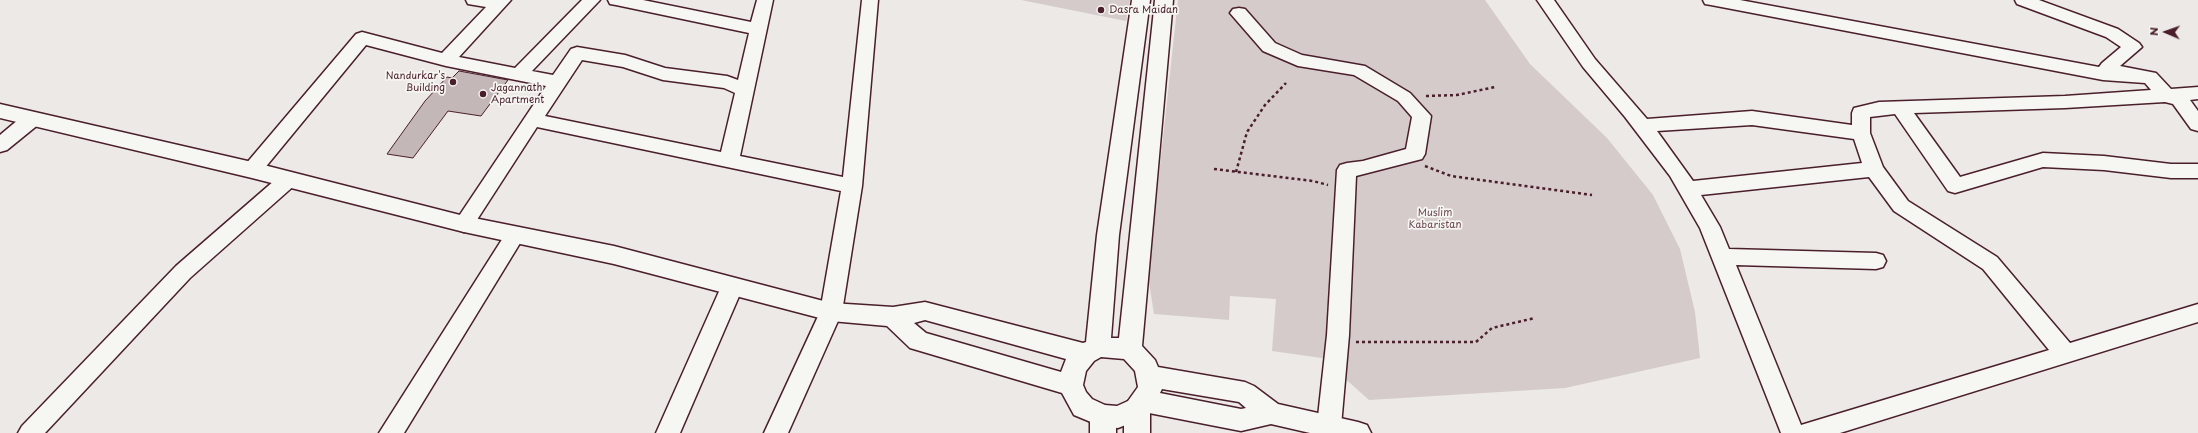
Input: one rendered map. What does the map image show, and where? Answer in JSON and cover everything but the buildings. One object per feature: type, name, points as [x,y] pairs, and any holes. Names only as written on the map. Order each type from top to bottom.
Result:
[{"type":"main road","points":[[1141,0],[1092,350],[1074,367],[1071,385],[1083,407],[1103,425],[1140,405],[1241,420],[1271,413]]},
{"type":"main road","points":[[1137,433],[1140,405],[1150,387],[1146,367],[1130,349],[1156,68],[1164,0]]},
{"type":"main road","points":[[1131,67],[1156,68]]},
{"type":"main road","points":[[0,111],[252,170],[464,224],[614,255],[831,312],[893,318],[925,311],[1092,350],[1130,349]]},
{"type":"main road","points":[[893,318],[918,341],[1071,385]]},
{"type":"main road","points":[[1149,376],[1245,393],[1271,413],[1358,433]]},
{"type":"street","points":[[474,0],[501,2]]},
{"type":"street","points":[[520,74],[592,0]]},
{"type":"street","points":[[616,0],[758,29]]},
{"type":"street","points":[[729,161],[764,0]]},
{"type":"street","points":[[776,433],[831,312],[852,186],[870,0]]},
{"type":"street","points":[[1545,0],[1589,63],[1642,126],[1677,171],[1710,227],[1793,433]]},
{"type":"street","points":[[1711,0],[2103,74],[2150,77],[2182,99],[2198,124]]},
{"type":"street","points":[[2023,0],[2112,33],[2134,48],[2108,67],[2119,74]]},
{"type":"street","points":[[446,60],[501,2]]},
{"type":"street","points":[[1239,13],[1269,47],[1298,60],[1359,70],[1404,97],[1422,116],[1414,154],[1363,168],[1348,170],[1337,341],[1329,426]]},
{"type":"street","points":[[252,170],[362,38],[446,60],[557,82]]},
{"type":"street","points":[[464,224],[577,53],[625,61],[662,74],[727,82],[745,90]]},
{"type":"street","points":[[2065,353],[1990,263],[1901,206],[1874,169],[1861,133],[1861,113],[1879,108],[2182,99],[2198,93]]},
{"type":"street","points":[[1900,108],[1955,186],[2043,160],[2104,163],[2171,171],[2198,171]]},
{"type":"street","points":[[1642,126],[1752,118],[1861,133]]},
{"type":"street","points":[[0,145],[32,119]]},
{"type":"street","points":[[532,120],[852,186]]},
{"type":"street","points":[[1687,189],[1874,169]]},
{"type":"street","points":[[30,433],[183,272],[288,179]]},
{"type":"street","points":[[391,433],[515,235]]},
{"type":"street","points":[[1722,257],[1876,261]]},
{"type":"street","points":[[668,433],[732,287]]},
{"type":"street","points":[[1808,433],[2198,313]]},
{"type":"path","points":[[1236,172],[1247,132],[1265,105],[1286,83]]},
{"type":"path","points":[[1404,97],[1457,95],[1495,87]]},
{"type":"path","points":[[1402,158],[1451,176],[1592,195]]},
{"type":"path","points":[[1214,169],[1313,181],[1346,189]]},
{"type":"path","points":[[1337,341],[1389,344],[1476,342],[1492,328],[1535,318]]},
{"type":"green space","name":"Dasra Maidan","points":[[1021,0],[1130,0],[1126,21]]},
{"type":"green space","name":"Muslim Kabaristan","points":[[1178,0],[1485,0],[1530,64],[1607,138],[1653,195],[1680,249],[1695,312],[1700,358],[1565,388],[1369,400],[1322,358],[1272,351],[1276,299],[1230,296],[1229,320],[1154,314],[1148,276]]},
{"type":"place","name":"Dasra Maidan","points":[[1101,10]]},
{"type":"place","name":"Nandurkar's Building","points":[[453,82]]},
{"type":"place","name":"Jagannath Apartment","points":[[483,94]]}]
